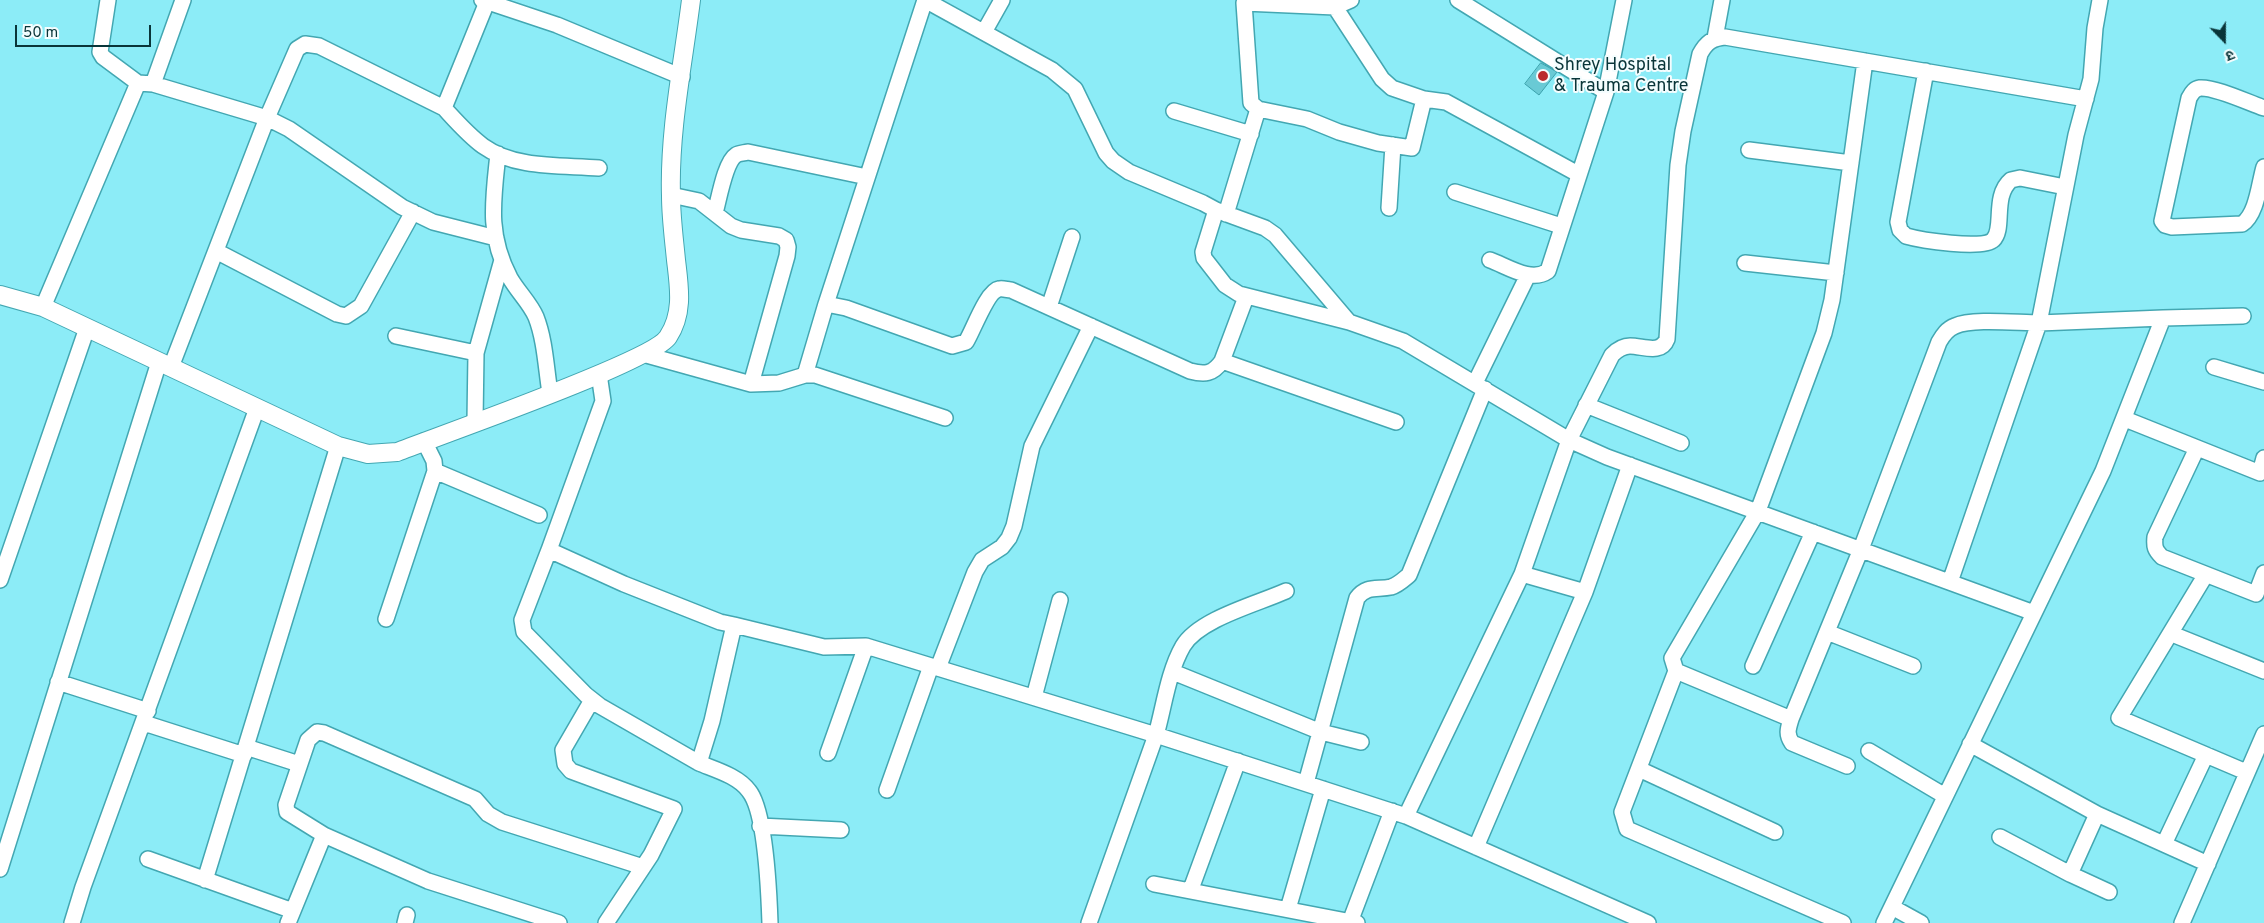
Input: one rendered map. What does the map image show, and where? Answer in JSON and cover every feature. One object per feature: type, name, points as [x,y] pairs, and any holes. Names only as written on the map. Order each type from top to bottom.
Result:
[{"type":"street","points":[[108,0],[100,52],[102,57],[145,84],[267,118],[290,129],[385,196],[413,212],[433,222],[496,238]]},
{"type":"street","points":[[43,307],[183,0]]},
{"type":"street","points":[[0,295],[43,307],[338,446],[368,454],[398,452],[598,374],[643,354],[667,339],[676,322],[680,303],[670,196],[676,119],[691,0]]},
{"type":"street","points":[[805,375],[826,304],[925,0],[1052,70],[1065,80],[1082,101],[1106,153],[1121,167],[1221,212],[1265,228],[1275,234],[1349,322]]},
{"type":"street","points":[[984,32],[1002,0]]},
{"type":"street","points":[[1351,0],[1336,8],[1274,2],[1237,1],[1251,103],[1258,108],[1307,118],[1339,132],[1412,148],[1424,99]]},
{"type":"street","points":[[1458,0],[1606,92]]},
{"type":"street","points":[[1490,260],[1528,275],[1542,274],[1548,271],[1606,92],[1624,0]]},
{"type":"street","points":[[1715,38],[1722,0]]},
{"type":"street","points":[[1950,582],[2038,323],[2065,187],[2091,80],[2095,28],[2100,0]]},
{"type":"street","points":[[444,108],[484,1],[557,25],[682,77]]},
{"type":"street","points":[[1336,8],[1382,79],[1392,88],[1424,99],[1446,102],[1578,174]]},
{"type":"street","points":[[1154,884],[1191,889],[1354,922],[1399,813],[1522,574],[1569,440],[1612,355],[1620,348],[1629,346],[1652,349],[1660,347],[1665,344],[1668,338],[1678,165],[1683,131],[1700,54],[1706,44],[1715,38],[1725,37],[2086,99]]},
{"type":"street","points":[[0,869],[58,682],[165,364],[216,250],[267,118],[297,49],[312,44],[444,108],[483,146],[498,154],[529,163],[599,168]]},
{"type":"street","points":[[1843,923],[1627,830],[1622,812],[1676,671],[1672,658],[1758,511],[1824,333],[1836,273],[1865,61]]},
{"type":"street","points":[[1926,71],[1898,222],[1900,230],[1906,236],[1965,244],[1986,244],[1993,240],[1996,233],[2001,193],[2005,185],[2011,180],[2020,178],[2065,187]]},
{"type":"street","points":[[2264,108],[2210,89],[2200,88],[2194,91],[2189,98],[2162,220],[2165,225],[2172,227],[2242,224],[2248,220],[2252,212],[2264,167]]},
{"type":"street","points":[[1258,108],[1251,134],[1221,212],[1203,246],[1204,258],[1232,291],[1349,322],[1403,341],[1569,440],[1630,465],[2034,613]]},
{"type":"street","points":[[1174,111],[1251,134]]},
{"type":"street","points":[[1389,208],[1393,145]]},
{"type":"street","points":[[1750,150],[1851,163]]},
{"type":"street","points":[[715,213],[729,163],[735,155],[741,153],[748,152],[867,177]]},
{"type":"street","points":[[498,154],[492,210],[496,238],[502,260],[512,282],[537,321],[550,393]]},
{"type":"street","points":[[1455,192],[1562,226]]},
{"type":"street","points":[[670,196],[699,201],[731,226],[741,230],[779,236],[786,240],[788,247],[751,384]]},
{"type":"street","points":[[216,250],[336,314],[346,316],[361,306],[413,212]]},
{"type":"street","points":[[1048,307],[1072,237]]},
{"type":"street","points":[[476,421],[476,353],[502,260]]},
{"type":"street","points":[[1745,263],[1836,273]]},
{"type":"street","points":[[1306,783],[1357,598],[1362,591],[1369,588],[1390,587],[1398,584],[1408,575],[1480,386],[1528,275]]},
{"type":"street","points":[[826,304],[846,308],[952,346],[966,342],[994,291],[1000,288],[1011,290],[1190,371],[1208,374],[1216,369],[1222,361],[1246,296]]},
{"type":"street","points":[[1847,766],[1792,743],[1787,730],[1861,549],[1944,333],[1955,326],[1967,322],[2038,323],[2243,316]]},
{"type":"street","points":[[1884,923],[2103,471],[2163,318]]},
{"type":"street","points":[[887,790],[934,667],[979,566],[982,560],[1002,547],[1009,538],[1014,526],[1032,446],[1091,326]]},
{"type":"street","points":[[0,580],[87,328]]},
{"type":"street","points":[[396,336],[476,353]]},
{"type":"street","points":[[643,354],[751,384],[779,383],[805,375],[815,375],[945,418]]},
{"type":"street","points":[[1222,361],[1396,422]]},
{"type":"street","points":[[2214,367],[2264,382]]},
{"type":"street","points":[[598,374],[603,401],[550,550],[522,620],[524,632],[592,700],[700,763],[734,779],[750,791],[755,801],[765,846],[770,923]]},
{"type":"street","points":[[1586,405],[1681,443]]},
{"type":"street","points":[[72,923],[257,408]]},
{"type":"street","points":[[2125,419],[2262,474],[2264,458]]},
{"type":"street","points":[[386,618],[435,471],[434,461],[424,441]]},
{"type":"street","points":[[205,880],[338,446]]},
{"type":"street","points":[[2197,448],[2155,537],[2154,547],[2162,557],[2205,576],[2256,594],[2264,574]]},
{"type":"street","points":[[1476,847],[1585,592],[1630,465]]},
{"type":"street","points":[[435,471],[539,515]]},
{"type":"street","points":[[1753,666],[1813,532]]},
{"type":"street","points":[[550,550],[624,584],[720,622],[824,647],[866,646],[1156,735],[1399,813],[1648,923]]},
{"type":"street","points":[[1522,574],[1585,592]]},
{"type":"street","points":[[2205,576],[2172,634],[2119,718],[2246,772]]},
{"type":"street","points":[[1089,923],[1156,735],[1173,672],[1184,645],[1197,630],[1286,591]]},
{"type":"street","points":[[1034,697],[1060,600]]},
{"type":"street","points":[[700,763],[712,721],[734,625]]},
{"type":"street","points":[[1827,632],[1913,666]]},
{"type":"street","points":[[2172,634],[2264,671]]},
{"type":"street","points":[[828,753],[866,646]]},
{"type":"street","points":[[1676,671],[1791,719]]},
{"type":"street","points":[[1173,672],[1321,732],[1361,742]]},
{"type":"street","points":[[58,682],[146,717],[245,751],[299,764]]},
{"type":"street","points":[[592,700],[563,750],[565,764],[571,771],[674,809],[643,867],[606,923]]},
{"type":"street","points":[[559,923],[428,881],[324,835],[287,812],[286,800],[312,734],[324,732],[475,799],[488,814],[502,822],[643,867]]},
{"type":"street","points":[[2182,923],[2264,734]]},
{"type":"street","points":[[1970,744],[2097,814],[2208,864]]},
{"type":"street","points":[[1869,750],[1945,796]]},
{"type":"street","points":[[2164,844],[2206,755]]},
{"type":"street","points":[[1191,889],[1238,761]]},
{"type":"street","points":[[1639,769],[1775,832]]},
{"type":"street","points":[[1288,909],[1323,788]]},
{"type":"street","points":[[2070,874],[2097,814]]},
{"type":"street","points":[[760,826],[841,830]]},
{"type":"street","points":[[148,859],[205,880],[291,917],[324,835]]},
{"type":"street","points":[[2000,837],[2109,892]]},
{"type":"street","points":[[1892,907],[1921,923]]},
{"type":"building","points":[[1541,63],[1557,72],[1539,95],[1525,84]]},
{"type":"place","name":"Shrey Hospital & Trauma Centre","points":[[1543,76]]}]
